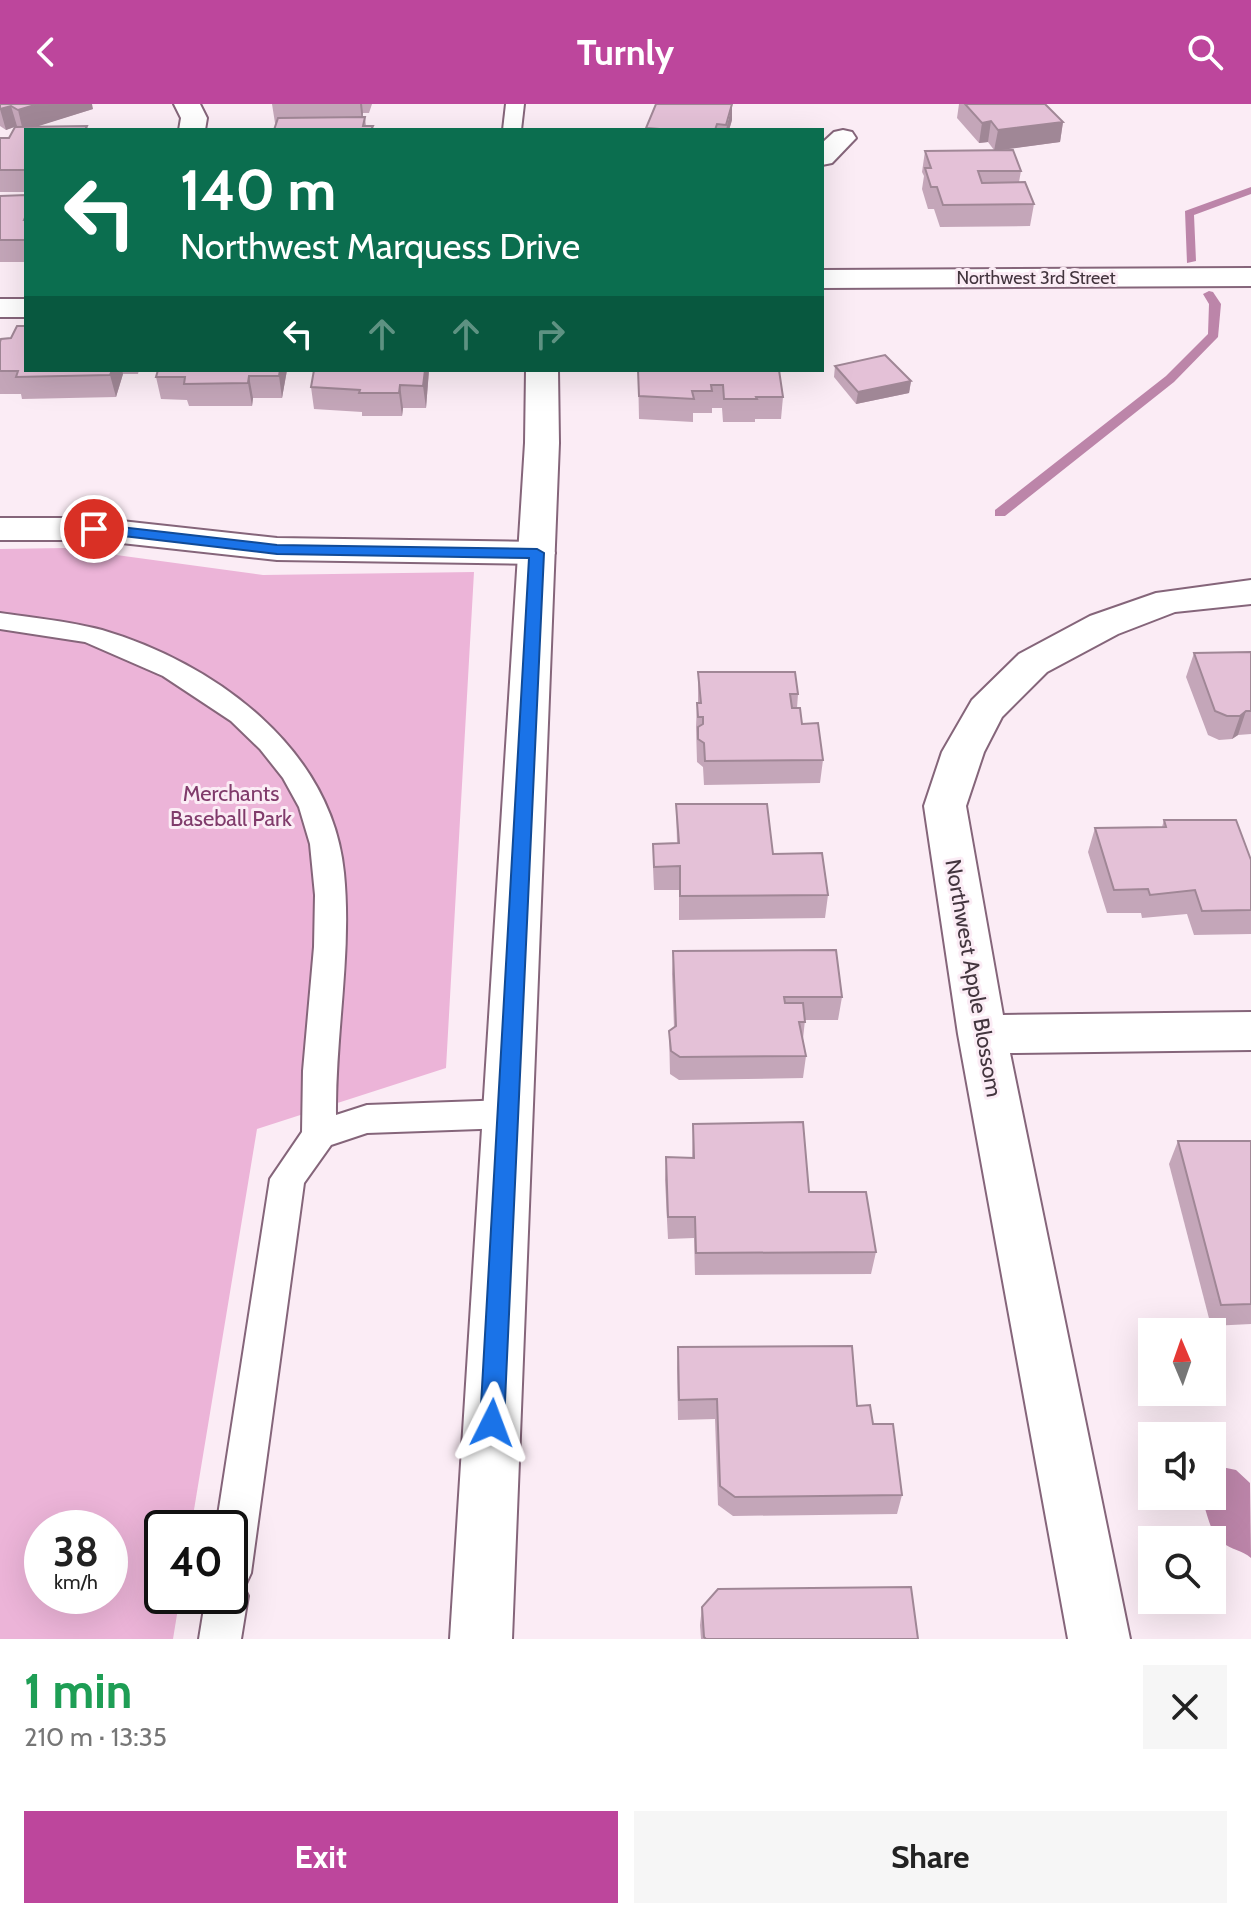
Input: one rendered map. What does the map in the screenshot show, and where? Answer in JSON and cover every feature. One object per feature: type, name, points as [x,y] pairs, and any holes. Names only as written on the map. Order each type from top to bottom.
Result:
[{"type":"street","points":[[187,104],[194,118],[192,128]]},
{"type":"street","points":[[824,155],[843,138]]},
{"type":"street","name":"Northwest 3rd Street","points":[[824,279],[1251,277]]},
{"type":"street","points":[[0,308],[24,308]]},
{"type":"street","points":[[481,1639],[537,553],[542,372]]},
{"type":"street","points":[[0,529],[94,529],[277,549],[537,553]]},
{"type":"street","name":"Northwest Apple Blossom","points":[[1099,1639],[982,1034],[945,806],[963,752],[986,709],[1033,663],[1104,625],[1169,601],[1251,592]]},
{"type":"street","points":[[982,1034],[1251,1031]]},
{"type":"lane","points":[[512,128],[515,104]]},
{"type":"lane","points":[[0,621],[100,638],[179,673],[237,710],[287,761],[311,806],[325,843],[331,917],[320,1052],[319,1135],[287,1179],[239,1510]]},
{"type":"lane","points":[[319,1135],[367,1119],[508,1114]]},
{"type":"lane","points":[[220,1639],[224,1614]]},
{"type":"green space","name":"Merchants Baseball Park","points":[[65,548],[263,575],[474,572],[446,1068],[257,1129],[194,1510],[144,1510],[144,1614],[177,1614],[173,1639],[0,1639],[0,549]]},
{"type":"shaded area","points":[[1226,1468],[1236,1470],[1250,1483],[1251,1558],[1226,1545],[1226,1526],[1211,1526],[1206,1510],[1226,1510]]},
{"type":"building","points":[[0,104],[38,104],[18,110],[11,106],[0,109]]},
{"type":"building","points":[[656,104],[732,104],[726,125],[717,124],[716,128],[646,128]]},
{"type":"building","points":[[965,104],[1045,104],[1063,122],[998,130],[991,121],[982,123]]},
{"type":"building","points":[[365,117],[363,126],[373,126],[275,128],[278,118]]},
{"type":"building","points":[[87,126],[24,128],[24,170],[0,170],[0,138],[9,138],[15,127]]},
{"type":"building","points":[[1013,150],[1021,171],[978,171],[982,183],[1025,182],[1034,204],[943,205],[937,187],[931,187],[925,168],[931,168],[925,151]]},
{"type":"building","points":[[24,195],[24,240],[0,240],[0,196]]},
{"type":"building","points":[[17,326],[24,326],[24,372],[111,372],[110,375],[16,377],[18,371],[0,371],[1,339],[11,338]]},
{"type":"building","points":[[885,355],[911,381],[858,392],[835,366]]},
{"type":"building","points":[[157,372],[280,372],[279,376],[249,376],[248,383],[184,384],[185,377],[156,377]]},
{"type":"building","points":[[314,372],[425,372],[423,386],[400,385],[399,393],[359,393],[360,390],[311,387]]},
{"type":"building","points":[[638,372],[779,372],[783,397],[724,399],[723,385],[711,385],[712,391],[692,391],[694,399],[639,396]]},
{"type":"building","points":[[1251,652],[1251,711],[1240,716],[1227,716],[1215,711],[1194,653]]},
{"type":"building","points":[[698,672],[795,672],[798,694],[790,694],[792,708],[800,708],[802,724],[818,723],[823,760],[705,761],[704,743],[698,739],[698,727],[703,724],[703,717],[698,717],[697,703],[701,703]]},
{"type":"building","points":[[676,804],[767,804],[773,854],[822,853],[828,895],[680,896],[680,866],[654,867],[653,844],[679,843]]},
{"type":"building","points":[[1164,820],[1236,820],[1251,860],[1251,910],[1202,911],[1195,890],[1150,895],[1148,889],[1114,890],[1095,828],[1166,827]]},
{"type":"building","points":[[836,950],[842,997],[784,997],[785,1003],[803,1003],[805,1022],[799,1022],[806,1056],[680,1057],[671,1051],[669,1031],[676,1026],[673,951]]},
{"type":"building","points":[[803,1122],[809,1192],[866,1192],[876,1252],[696,1253],[695,1217],[668,1217],[666,1157],[694,1158],[693,1124]]},
{"type":"building","points":[[1178,1141],[1251,1141],[1251,1304],[1221,1305]]},
{"type":"building","points":[[852,1346],[857,1406],[870,1405],[873,1424],[893,1424],[902,1495],[735,1497],[720,1486],[717,1399],[679,1400],[678,1347]]},
{"type":"building","points":[[911,1587],[918,1639],[704,1637],[702,1607],[718,1589]]},
{"type":"waterway","points":[[1191,261],[1189,213],[1251,190]]},
{"type":"waterway","points":[[1000,513],[1170,379],[1214,335],[1215,304],[1209,294]]},
{"type":"route","points":[[94,529],[277,549],[537,553],[492,1423]]}]
